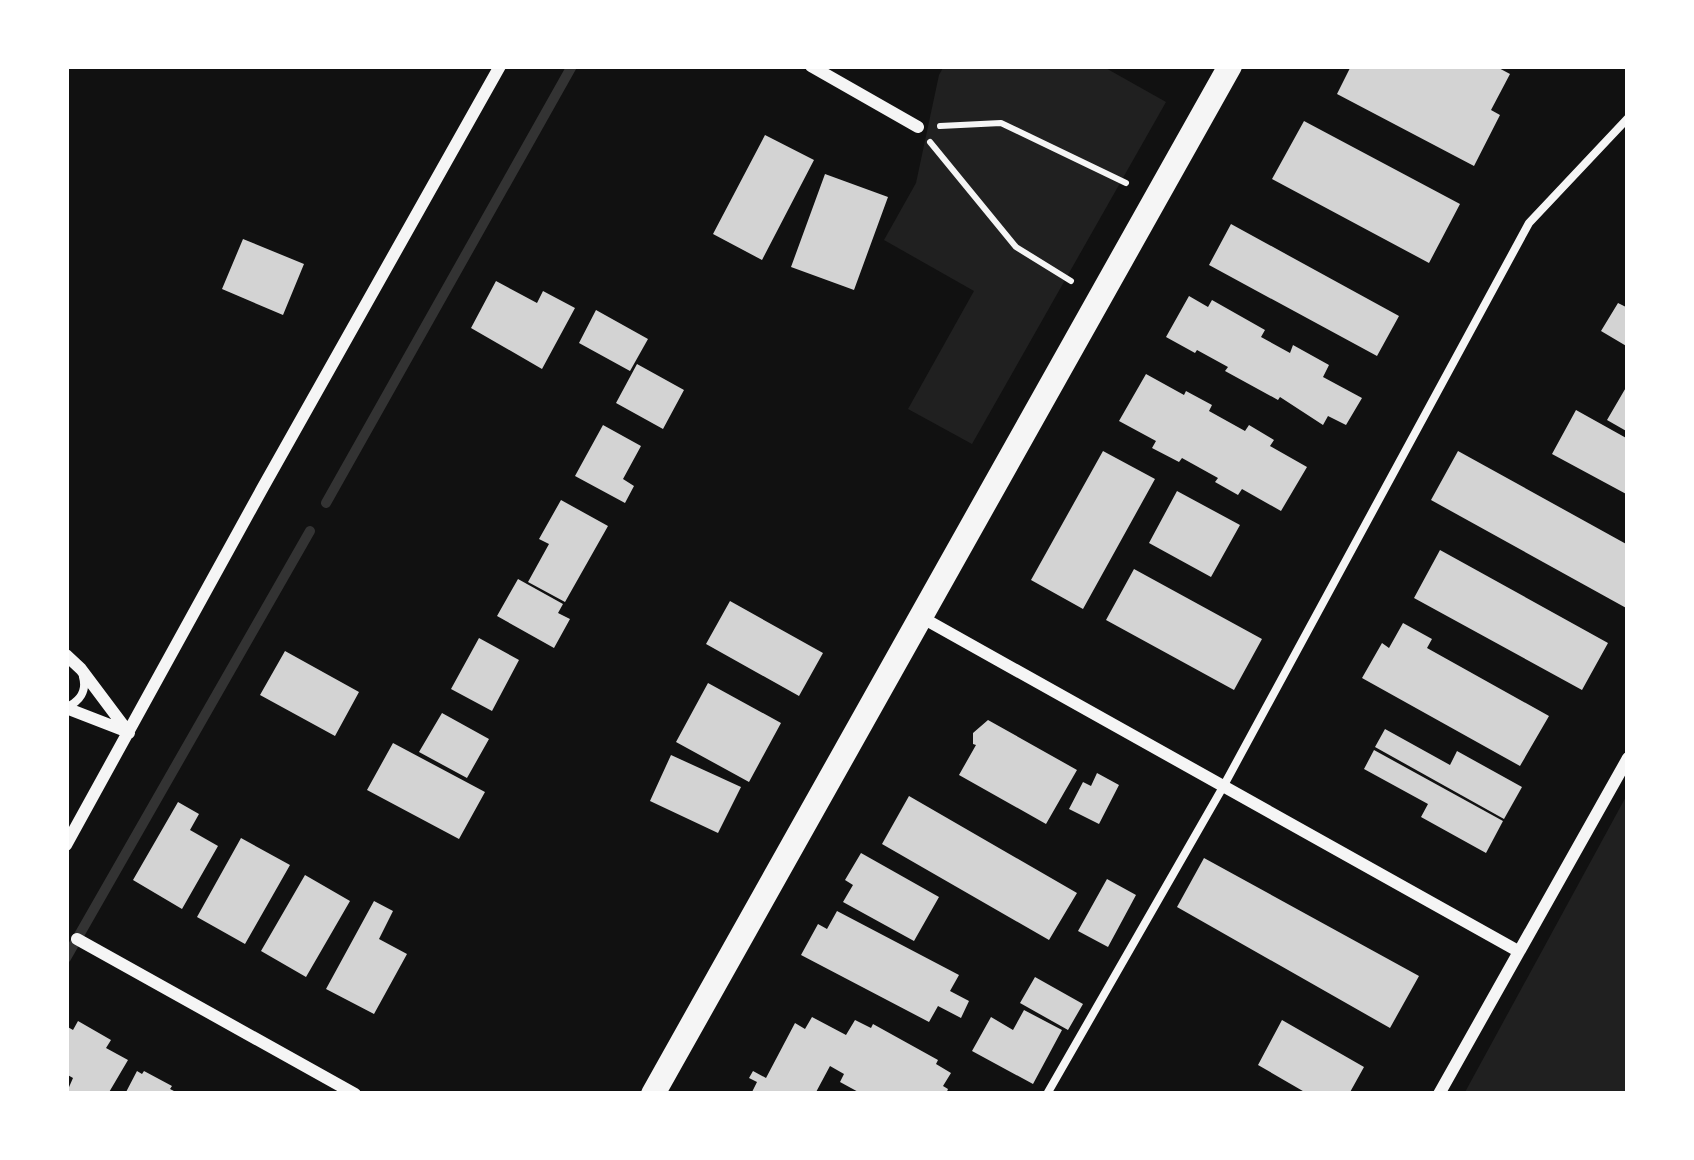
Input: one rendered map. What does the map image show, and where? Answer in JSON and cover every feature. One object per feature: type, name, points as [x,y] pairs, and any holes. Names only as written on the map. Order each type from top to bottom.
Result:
[{"type":"main road","points":[[653,1094],[1230,66]]},
{"type":"street","points":[[66,845],[500,66]]},
{"type":"street","points":[[811,66],[919,127]]},
{"type":"street","points":[[921,617],[1517,951]]},
{"type":"street","points":[[66,655],[129,733]]},
{"type":"street","points":[[66,707],[129,733]]},
{"type":"street","points":[[1439,1094],[1628,758]]},
{"type":"street","points":[[77,938],[355,1094]]},
{"type":"lane","points":[[1047,1094],[1223,788],[1529,223],[1628,118]]},
{"type":"lane","points":[[66,707],[75,704],[84,691],[81,669]]},
{"type":"path","points":[[919,127],[1001,123],[1126,183]]},
{"type":"path","points":[[919,127],[1016,247],[1071,281]]},
{"type":"shaded area","points":[[944,66],[1102,66],[1166,102],[972,444],[908,409],[974,291],[884,240],[916,183]]},
{"type":"shaded area","points":[[1628,793],[1628,1094],[1464,1094]]},
{"type":"building","points":[[1351,66],[1495,66],[1510,74],[1491,110],[1500,115],[1474,166],[1337,94]]},
{"type":"building","points":[[1304,121],[1460,204],[1429,263],[1272,179]]},
{"type":"building","points":[[765,135],[814,160],[762,260],[713,234]]},
{"type":"building","points":[[825,174],[888,197],[854,290],[791,267]]},
{"type":"building","points":[[1231,224],[1399,316],[1377,356],[1209,265]]},
{"type":"building","points":[[243,239],[304,264],[283,315],[222,289]]},
{"type":"building","points":[[496,281],[537,303],[543,291],[575,308],[542,369],[471,328]]},
{"type":"building","points":[[1189,296],[1208,307],[1212,300],[1265,330],[1261,337],[1290,353],[1293,345],[1329,365],[1323,377],[1362,398],[1346,425],[1328,416],[1323,425],[1280,397],[1225,371],[1228,367],[1166,337]]},
{"type":"building","points":[[1618,303],[1628,308],[1628,347],[1601,331]]},
{"type":"building","points":[[596,310],[648,339],[630,371],[579,343]]},
{"type":"building","points":[[637,364],[684,390],[663,429],[616,403]]},
{"type":"building","points":[[1146,374],[1212,405],[1209,411],[1245,431],[1249,425],[1274,440],[1270,446],[1307,467],[1281,511],[1242,489],[1238,495],[1182,458],[1179,462],[1152,448],[1156,441],[1119,421]]},
{"type":"building","points":[[1628,384],[1628,432],[1607,420]]},
{"type":"building","points":[[1576,410],[1628,439],[1628,495],[1552,454]]},
{"type":"building","points":[[603,425],[641,446],[623,479],[634,486],[625,503],[575,476]]},
{"type":"building","points":[[1103,451],[1155,479],[1083,609],[1031,580]]},
{"type":"building","points":[[1458,451],[1628,545],[1628,609],[1431,500]]},
{"type":"building","points":[[1177,491],[1240,525],[1211,577],[1149,543]]},
{"type":"building","points":[[561,500],[608,526],[565,602],[528,582],[549,544],[539,539]]},
{"type":"building","points":[[1440,550],[1608,643],[1582,690],[1414,598]]},
{"type":"building","points":[[1134,569],[1262,639],[1234,690],[1106,620]]},
{"type":"building","points":[[518,579],[563,604],[558,613],[570,619],[554,648],[497,616]]},
{"type":"building","points":[[730,601],[823,653],[799,696],[706,644]]},
{"type":"building","points":[[1403,623],[1432,639],[1427,648],[1549,716],[1520,766],[1362,678],[1382,643],[1389,648]]},
{"type":"building","points":[[479,638],[519,660],[492,711],[451,689]]},
{"type":"building","points":[[285,651],[359,692],[335,736],[260,695]]},
{"type":"building","points":[[708,683],[781,723],[749,782],[676,742]]},
{"type":"building","points":[[442,713],[489,739],[467,778],[419,752]]},
{"type":"building","points":[[988,720],[1077,770],[1046,824],[959,775],[976,745],[973,733]]},
{"type":"building","points":[[1385,729],[1450,765],[1457,751],[1522,787],[1504,819],[1375,747]]},
{"type":"building","points":[[393,743],[485,792],[459,839],[367,790]]},
{"type":"building","points":[[1374,750],[1503,821],[1486,853],[1421,817],[1428,804],[1364,769]]},
{"type":"building","points":[[671,755],[741,787],[718,833],[650,801]]},
{"type":"building","points":[[1097,773],[1119,785],[1099,824],[1069,809],[1083,782],[1091,786]]},
{"type":"building","points":[[909,796],[1077,893],[1049,940],[882,844]]},
{"type":"building","points":[[178,802],[199,814],[190,830],[218,846],[182,909],[133,880]]},
{"type":"building","points":[[241,838],[290,865],[245,944],[197,917]]},
{"type":"building","points":[[861,853],[939,897],[914,941],[843,902],[853,885],[845,880]]},
{"type":"building","points":[[1204,858],[1419,976],[1390,1028],[1177,907]]},
{"type":"building","points":[[305,875],[350,901],[306,977],[261,951]]},
{"type":"building","points":[[1107,879],[1136,895],[1108,947],[1078,931]]},
{"type":"building","points":[[374,901],[393,911],[379,939],[407,954],[374,1014],[326,989]]},
{"type":"building","points":[[837,911],[959,975],[950,991],[969,1001],[961,1018],[938,1006],[929,1022],[801,955],[818,924],[827,929]]},
{"type":"building","points":[[1035,977],[1083,1004],[1068,1030],[1020,1003]]},
{"type":"building","points":[[1024,1010],[1062,1030],[1033,1084],[972,1051],[991,1017],[1013,1030]]},
{"type":"building","points":[[812,1017],[846,1035],[855,1020],[871,1028],[873,1024],[938,1060],[936,1064],[951,1073],[943,1086],[948,1089],[946,1094],[862,1094],[840,1082],[844,1074],[830,1066],[815,1094],[751,1094],[757,1082],[749,1078],[753,1071],[766,1078],[795,1023],[805,1029]]},
{"type":"building","points":[[1282,1020],[1364,1067],[1349,1094],[1308,1094],[1258,1065]]},
{"type":"building","points":[[78,1021],[111,1040],[106,1048],[128,1060],[108,1094],[66,1094],[73,1078],[66,1074],[66,1026],[73,1030]]},
{"type":"building","points":[[137,1071],[144,1071],[180,1094],[125,1094]]},
{"type":"waterway","points":[[326,503],[572,66]]},
{"type":"waterway","points":[[66,958],[310,531]]}]
